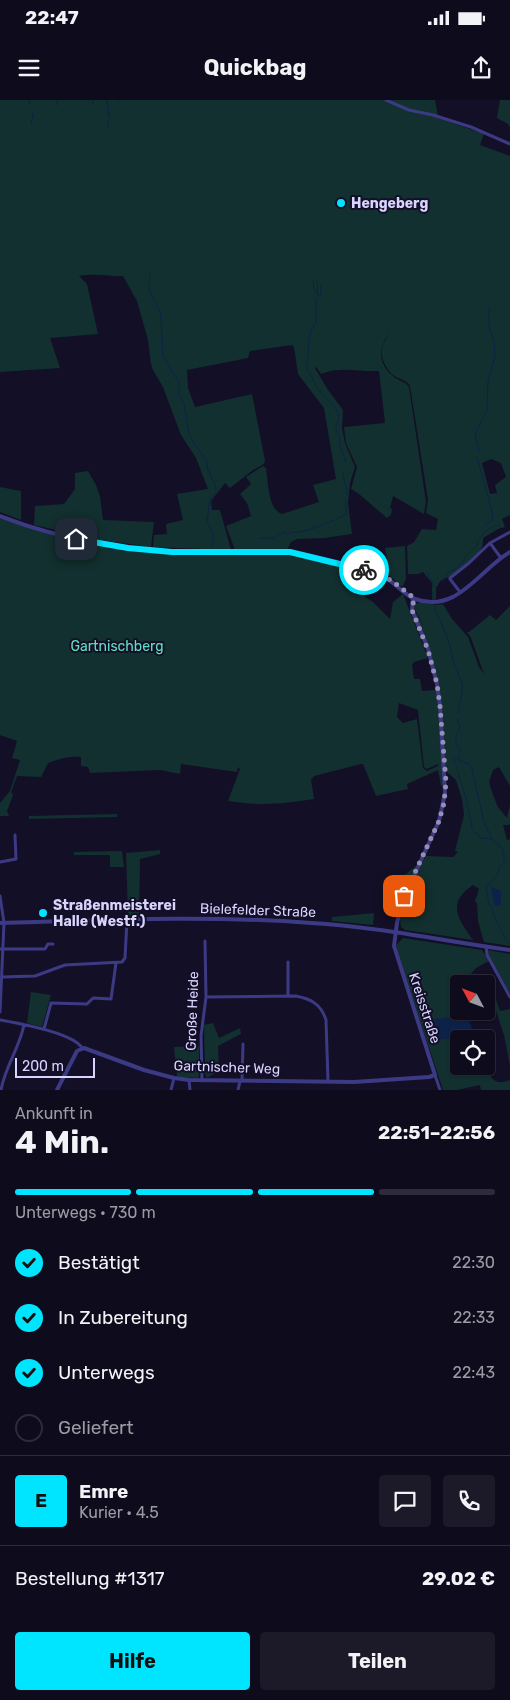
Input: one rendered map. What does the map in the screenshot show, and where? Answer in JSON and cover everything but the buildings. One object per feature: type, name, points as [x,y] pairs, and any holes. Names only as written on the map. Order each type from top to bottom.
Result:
[{"type":"street","points":[[386,100],[409,110],[433,115],[470,127],[510,144]]},
{"type":"street","points":[[0,516],[60,535],[128,548],[172,552],[281,552],[301,554],[385,577],[414,598],[429,602],[451,599],[461,593],[500,558],[510,552]]},
{"type":"street","points":[[461,593],[450,578],[470,563],[490,543],[510,532]]},
{"type":"street","points":[[490,543],[500,558]]},
{"type":"street","name":"Kreisstraße","points":[[414,598],[412,610],[428,650],[437,684],[445,793],[439,821],[404,896],[395,933],[394,950],[440,1090]]},
{"type":"street","points":[[0,862],[16,859],[15,835]]},
{"type":"street","points":[[0,896],[2,923],[0,1012]]},
{"type":"street","points":[[2,977],[35,976],[65,965],[122,962],[125,958],[127,920]]},
{"type":"street","name":"Bielefelder Straße","points":[[2,923],[127,920],[271,920],[328,924],[510,950]]},
{"type":"street","name":"Große Heide","points":[[202,1081],[201,1036],[206,997],[205,941]]},
{"type":"street","points":[[2,949],[46,949],[48,944],[53,944]]},
{"type":"street","points":[[486,946],[487,955],[510,997]]},
{"type":"street","points":[[288,962],[288,996]]},
{"type":"street","points":[[44,1029],[51,1003],[87,1004],[93,998],[111,999],[116,963]]},
{"type":"street","points":[[206,997],[288,996],[309,999],[316,1003],[324,1013],[328,1026],[328,1081]]},
{"type":"street","name":"Gartnischer Weg","points":[[0,1020],[44,1029],[76,1042],[82,1048],[87,1048],[144,1070],[190,1080],[394,1080],[429,1077],[435,1074]]},
{"type":"street","points":[[1,1090],[1,1082],[20,1041],[24,1025]]},
{"type":"street","points":[[238,1090],[241,1081],[243,1044]]},
{"type":"street","points":[[57,1090],[77,1051],[82,1048]]},
{"type":"street","points":[[171,1090],[174,1078]]},
{"type":"street","points":[[190,1080],[190,1090]]},
{"type":"green space","points":[[0,100],[435,100],[438,116],[433,116],[484,134],[480,145],[510,156],[510,515],[502,519],[505,527],[483,538],[482,547],[470,562],[452,575],[441,580],[436,588],[436,599],[432,600],[432,583],[423,572],[408,574],[407,546],[414,542],[422,529],[436,530],[438,519],[426,513],[428,500],[410,386],[390,372],[382,357],[383,347],[389,334],[381,350],[381,356],[384,366],[388,371],[409,387],[426,502],[424,514],[393,496],[390,508],[392,509],[391,515],[387,518],[351,489],[357,467],[346,443],[344,427],[385,423],[379,371],[335,370],[321,374],[316,367],[328,390],[343,410],[342,428],[345,443],[355,467],[350,483],[348,503],[352,534],[297,539],[291,542],[287,550],[235,550],[226,526],[251,516],[247,503],[240,494],[251,484],[246,477],[263,466],[266,468],[271,501],[277,511],[282,514],[319,502],[313,485],[336,479],[324,408],[298,374],[294,347],[292,345],[250,351],[248,358],[187,370],[188,388],[195,407],[252,394],[264,464],[230,488],[225,483],[211,501],[212,510],[220,510],[231,550],[153,547],[154,535],[167,534],[166,524],[183,520],[177,494],[208,489],[196,458],[181,435],[163,387],[153,370],[148,340],[137,301],[123,276],[79,276],[87,284],[98,334],[50,338],[60,368],[0,372]],"holes":[[[491,459],[501,463],[506,477],[495,485],[497,493],[490,494],[482,463]]]},
{"type":"green space","points":[[500,100],[510,100],[510,128],[508,124],[497,118]]},
{"type":"green space","points":[[88,471],[100,496],[103,520],[154,522],[151,547],[95,539],[34,525],[35,506],[64,504],[75,489],[75,473]]},
{"type":"green space","points":[[0,487],[21,491],[21,520],[0,512]]},
{"type":"green space","name":"Gartnischberg","points":[[0,517],[59,537],[114,548],[153,552],[217,554],[283,553],[368,573],[361,591],[362,595],[373,602],[390,619],[393,602],[403,594],[428,658],[414,662],[412,665],[414,679],[420,679],[422,691],[436,690],[441,701],[434,665],[414,610],[424,626],[414,608],[415,604],[443,604],[452,619],[468,637],[479,667],[484,674],[467,632],[490,615],[496,620],[510,606],[510,786],[499,767],[493,770],[489,782],[498,807],[507,818],[510,805],[510,823],[509,825],[503,825],[507,840],[510,839],[510,946],[484,942],[478,921],[477,903],[475,901],[479,889],[473,885],[460,898],[457,911],[459,918],[473,940],[405,930],[401,927],[401,910],[404,900],[426,856],[453,857],[458,852],[455,851],[464,815],[462,799],[456,780],[447,772],[444,772],[443,785],[441,786],[438,770],[407,784],[408,789],[376,796],[363,764],[361,764],[314,776],[311,780],[314,799],[250,804],[228,801],[240,769],[238,767],[237,772],[181,764],[180,774],[160,770],[90,773],[88,767],[81,766],[81,757],[72,757],[48,763],[41,777],[17,776],[7,811],[9,816],[0,816],[0,803],[10,791],[20,760],[12,758],[17,741],[0,735]],"holes":[[[399,703],[418,710],[424,767],[427,769],[438,764],[438,766],[427,771],[423,768],[417,719],[403,723],[397,717]]]},
{"type":"green space","points":[[405,546],[406,579],[403,586],[401,586],[390,576],[385,548]]},
{"type":"green space","points":[[117,814],[117,817],[29,819],[29,816]]},
{"type":"green space","points":[[160,850],[160,854],[140,859],[139,917],[128,917],[126,853]]},
{"type":"green space","points":[[122,851],[124,867],[110,867],[110,855],[74,855],[74,852]]},
{"type":"green space","points":[[417,865],[404,893],[396,882]]},
{"type":"green space","points":[[374,913],[373,925],[332,921],[332,917]]},
{"type":"green space","points":[[403,938],[482,950],[489,961],[476,968],[470,975],[450,975],[450,1018],[439,1019],[431,1023],[433,1037],[435,1040],[450,1039],[450,1075],[491,1075],[496,1081],[510,1080],[510,1090],[481,1090],[480,1085],[457,1090],[443,1090],[396,945]]},
{"type":"green space","points":[[488,950],[510,954],[510,994],[488,956]]},
{"type":"green space","points":[[31,992],[51,995],[42,1027],[27,1023]]},
{"type":"green space","points":[[495,997],[500,1011],[510,1009],[510,1066],[504,1035],[495,1008]]},
{"type":"green space","points":[[213,1023],[219,1038],[240,1028],[241,1034],[218,1046],[219,1071],[207,1078],[205,1074],[204,1025]]},
{"type":"green space","points":[[199,1046],[199,1077],[177,1077],[174,1047]]},
{"type":"water","points":[[491,887],[501,891],[501,905],[494,905]]},
{"type":"water","points":[[432,1020],[469,1020],[472,1030],[450,1030],[450,1039],[446,1038],[437,1041],[434,1039],[431,1023]]},
{"type":"waterway","points":[[29,104],[30,100]]},
{"type":"waterway","points":[[57,100],[57,105]]},
{"type":"waterway","points":[[106,100],[109,117]]},
{"type":"waterway","points":[[31,125],[33,114]]},
{"type":"waterway","points":[[108,121],[108,126]]},
{"type":"waterway","points":[[150,272],[149,289],[161,318],[163,356],[178,381],[180,387],[178,393],[184,403],[189,434],[207,461],[207,468],[216,487],[213,498]]},
{"type":"waterway","points":[[313,281],[314,289],[318,295],[321,294],[321,284]]},
{"type":"waterway","points":[[317,281],[318,296]]},
{"type":"waterway","points":[[316,299],[316,323],[309,338],[307,369],[318,389],[338,413],[336,431],[339,435],[341,449],[346,462]]},
{"type":"waterway","points":[[479,451],[475,434],[487,410],[488,381],[495,356],[494,340],[489,327],[489,307]]},
{"type":"waterway","points":[[477,457],[493,515],[492,520],[485,526]]},
{"type":"waterway","points":[[343,473],[347,495]]},
{"type":"waterway","points":[[212,497],[210,499],[207,522],[211,528],[212,548]]},
{"type":"waterway","points":[[346,500],[346,513],[348,516]]},
{"type":"waterway","points":[[260,538],[275,538],[283,532],[288,534],[312,529],[346,514]]},
{"type":"waterway","points":[[442,581],[450,571],[463,562],[477,545],[485,531],[496,525],[500,526]]},
{"type":"waterway","points":[[427,573],[433,583],[433,587]]},
{"type":"waterway","points":[[433,592],[433,600]]},
{"type":"waterway","points":[[435,606],[461,679],[462,693],[458,713]]},
{"type":"waterway","points":[[457,718],[460,728],[456,735],[456,745],[460,748],[460,753]]},
{"type":"waterway","points":[[459,755],[459,761],[467,763],[472,769],[484,822],[492,839],[502,848],[504,853],[504,863],[500,866],[497,875],[486,887],[489,904],[494,916],[507,942],[510,942]]},
{"type":"waterway","points":[[457,768],[454,760],[458,757]]},
{"type":"waterway","points":[[457,770],[467,802],[472,828]]},
{"type":"waterway","points":[[473,831],[481,838],[492,839]]},
{"type":"way so far","points":[[364,570],[391,580],[414,598],[412,610],[414,619],[428,650],[437,684],[440,706],[446,782],[444,803],[439,821],[404,896]]},
{"type":"place","name":"Hengeberg","points":[[341,203]]},
{"type":"place","name":"Straßenmeisterei Halle (Westf.)","points":[[43,913]]},
{"type":"route","points":[[76,539],[128,548],[172,552],[290,552],[364,570]]}]
